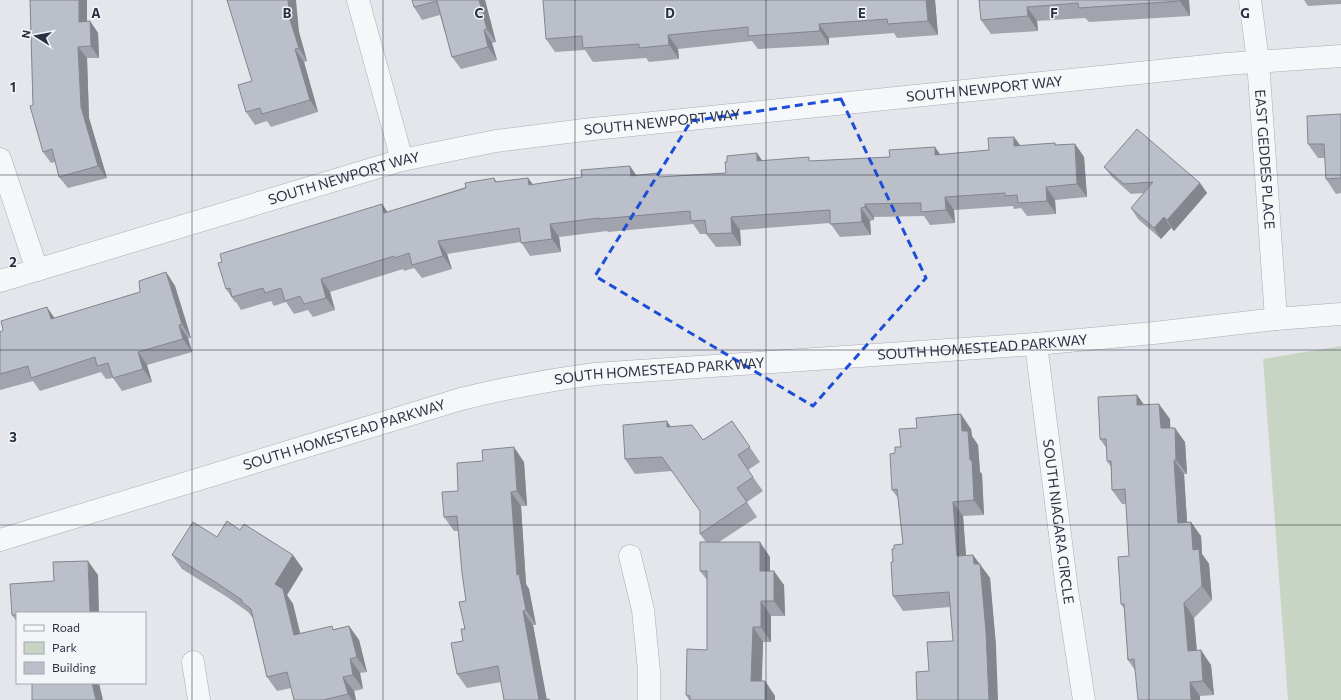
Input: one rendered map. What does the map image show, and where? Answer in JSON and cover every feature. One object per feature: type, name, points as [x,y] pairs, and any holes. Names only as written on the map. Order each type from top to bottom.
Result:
[{"type":"street","points":[[358,0],[402,160]]},
{"type":"street","name":"EAST GEDDES PLACE","points":[[1250,0],[1258,61],[1276,318]]},
{"type":"street","name":"SOUTH NEWPORT WAY","points":[[0,281],[402,160],[496,141],[576,131],[1258,61],[1341,56]]},
{"type":"street","points":[[0,159],[37,270]]},
{"type":"street","name":"SOUTH HOMESTEAD PARKWAY","points":[[0,540],[461,399],[514,386],[595,374],[1036,344],[1154,333],[1276,318],[1341,314]]},
{"type":"street","name":"SOUTH NIAGARA CIRCLE","points":[[1036,344],[1067,590],[1084,700]]},
{"type":"street","points":[[630,556],[642,610],[649,671],[649,700]]},
{"type":"street","points":[[193,662],[199,700]]},
{"type":"highlighted area","points":[[841,99],[926,278],[813,406],[595,276],[691,121]]},
{"type":"green space","points":[[1341,346],[1341,700],[1288,700],[1263,359]]},
{"type":"building","points":[[30,0],[79,0],[79,22],[90,21],[91,46],[78,47],[81,107],[98,166],[59,177],[52,149],[43,152],[30,106],[33,105]]},
{"type":"building","points":[[227,0],[288,0],[290,20],[299,48],[295,49],[310,100],[262,114],[260,108],[246,112],[238,85],[252,81]]},
{"type":"building","points":[[412,0],[479,0],[487,29],[484,30],[488,47],[452,57],[437,1],[414,7]]},
{"type":"building","points":[[543,0],[926,0],[928,21],[888,24],[887,19],[819,24],[820,31],[748,36],[748,27],[668,35],[669,45],[639,48],[639,44],[583,48],[582,36],[546,39]]},
{"type":"building","points":[[979,0],[1180,1],[1079,8],[1078,3],[1027,7],[1028,16],[981,20]]},
{"type":"building","points":[[1341,114],[1341,178],[1326,179],[1324,144],[1308,144],[1307,116]]},
{"type":"building","points":[[1137,129],[1200,183],[1167,220],[1164,217],[1154,228],[1131,208],[1153,182],[1124,184],[1104,167]]},
{"type":"building","points":[[1014,137],[1014,146],[1055,143],[1055,145],[1075,144],[1077,184],[1046,187],[1047,201],[1018,203],[1017,195],[1005,196],[1005,193],[945,197],[946,210],[921,212],[921,203],[865,204],[865,207],[861,208],[862,222],[830,224],[830,210],[731,217],[732,233],[707,234],[705,220],[691,221],[690,211],[599,218],[550,224],[552,239],[521,243],[519,228],[438,241],[443,256],[412,265],[409,253],[395,258],[394,256],[321,279],[326,298],[304,304],[300,296],[285,301],[281,288],[265,293],[263,288],[232,297],[230,288],[226,289],[218,263],[222,262],[220,254],[382,204],[384,213],[466,188],[465,183],[494,178],[495,182],[528,178],[529,185],[582,177],[581,170],[630,166],[631,176],[658,173],[659,177],[726,173],[725,162],[727,162],[727,156],[757,153],[757,161],[809,157],[809,161],[890,157],[889,150],[935,147],[935,155],[989,150],[988,138]]},
{"type":"building","points":[[166,272],[182,324],[179,325],[183,339],[138,352],[143,369],[113,378],[108,363],[97,366],[95,357],[31,378],[28,366],[0,374],[0,332],[3,330],[1,321],[47,307],[51,319],[140,292],[139,281]]},
{"type":"building","points":[[1137,395],[1137,405],[1159,404],[1161,428],[1175,428],[1176,460],[1174,460],[1178,523],[1191,522],[1193,550],[1199,549],[1202,586],[1184,603],[1188,651],[1201,650],[1203,681],[1190,682],[1191,700],[1138,700],[1134,659],[1128,660],[1124,604],[1121,604],[1118,557],[1129,556],[1125,489],[1112,490],[1111,461],[1107,461],[1106,439],[1100,439],[1098,397]]},
{"type":"building","points":[[961,414],[962,431],[968,431],[970,460],[972,460],[974,500],[953,502],[957,556],[973,555],[974,564],[980,564],[986,631],[989,700],[917,700],[916,672],[929,671],[927,642],[953,641],[949,592],[893,596],[891,562],[893,562],[892,549],[894,549],[894,545],[903,544],[897,489],[892,490],[890,454],[895,453],[895,447],[901,447],[899,429],[917,428],[916,418]]},
{"type":"building","points":[[667,421],[667,427],[692,425],[703,440],[732,421],[750,447],[738,455],[753,477],[737,488],[747,502],[700,534],[700,511],[662,457],[625,459],[623,425]]},
{"type":"building","points":[[514,447],[517,491],[511,492],[517,575],[519,574],[526,610],[523,611],[539,700],[504,700],[498,666],[457,674],[451,643],[463,641],[461,629],[465,629],[459,602],[466,601],[457,516],[444,517],[442,492],[458,491],[457,463],[483,461],[482,450]]},
{"type":"building","points":[[227,521],[240,530],[244,524],[293,555],[275,584],[283,589],[294,635],[332,626],[333,630],[349,626],[357,657],[350,659],[353,675],[343,677],[348,694],[323,700],[294,700],[287,672],[267,677],[251,609],[242,602],[242,600],[172,555],[193,522],[217,537]]},
{"type":"building","points":[[700,542],[760,542],[760,571],[774,571],[774,601],[761,601],[761,627],[753,627],[751,681],[765,681],[765,700],[690,700],[690,696],[686,695],[687,649],[707,650],[707,571],[700,571]]},
{"type":"building","points":[[88,561],[90,612],[16,612],[16,615],[12,615],[10,584],[54,581],[53,562]]},
{"type":"building","points":[[32,684],[92,684],[96,700],[32,700]]}]
